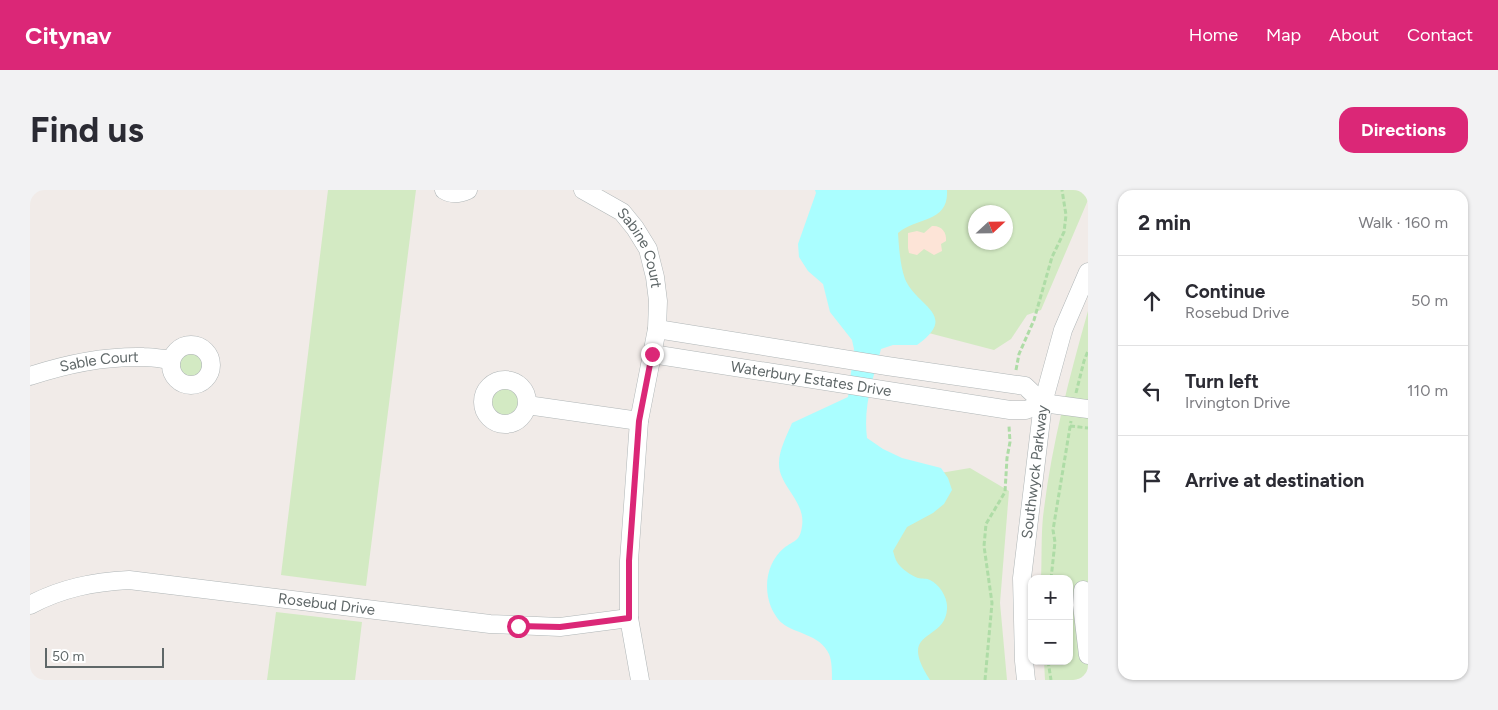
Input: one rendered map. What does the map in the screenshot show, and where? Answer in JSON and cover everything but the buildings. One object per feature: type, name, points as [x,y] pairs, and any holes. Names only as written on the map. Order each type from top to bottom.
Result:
[{"type":"street","points":[[444,190],[453,194],[468,190]]},
{"type":"street","name":"Sabine Court","points":[[583,190],[622,212],[648,249],[656,277],[658,301],[657,329],[639,421],[629,561],[629,618],[640,680]]},
{"type":"street","name":"Southwyck Parkway","points":[[1026,680],[1027,608],[1022,578],[1026,532],[1043,403],[1063,330],[1088,272]]},
{"type":"street","name":"Waterbury Estates Drive","points":[[652,354],[1010,410],[1026,410],[1043,403],[1025,386],[657,329]]},
{"type":"street","name":"Sable Court","points":[[30,376],[67,365],[100,360],[145,357],[171,360]]},
{"type":"street","points":[[971,404],[974,379]]},
{"type":"street","points":[[1043,403],[1080,408]]},
{"type":"street","points":[[527,405],[639,421]]},
{"type":"street","name":"Rosebud Drive","points":[[30,605],[48,596],[74,587],[100,582],[129,580],[490,624],[560,627],[629,618]]},
{"type":"street","points":[[1078,600],[1088,655]]},
{"type":"path","points":[[1051,575],[1055,542],[1053,530],[1070,426],[1080,408],[1080,374],[1088,351]]},
{"type":"path","points":[[1070,426],[1088,428]]},
{"type":"path","points":[[984,680],[992,603]]},
{"type":"path","points":[[1049,665],[1051,680]]},
{"type":"green space","points":[[328,190],[416,190],[366,586],[281,575]]},
{"type":"green space","points":[[854,190],[1088,190],[1088,200],[1041,310],[1027,315],[1011,339],[994,350],[875,319]]},
{"type":"green space","points":[[1088,311],[1088,680],[1045,680],[1044,665],[1073,665],[1073,575],[1041,575],[1042,525],[1046,491],[1068,387]]},
{"type":"green space","points":[[185,343],[193,343],[200,346],[206,352],[209,363],[206,374],[200,380],[193,383],[185,383],[178,380],[172,374],[169,367],[169,359],[172,352],[178,346]]},
{"type":"green space","points":[[502,380],[510,380],[517,383],[523,389],[526,400],[523,411],[517,417],[510,420],[502,420],[495,417],[489,411],[486,404],[486,396],[489,389],[495,383]]},
{"type":"green space","points":[[970,468],[1009,491],[1000,603],[1007,680],[852,680],[863,486]]},
{"type":"green space","points":[[276,612],[362,622],[355,680],[267,680]]},
{"type":"sand","points":[[932,226],[941,228],[946,235],[946,241],[941,244],[942,251],[934,255],[924,249],[917,255],[909,253],[908,233],[917,231],[924,233]]},
{"type":"water","points":[[815,190],[947,190],[946,201],[943,208],[937,214],[898,233],[905,279],[910,288],[931,311],[935,318],[935,326],[929,335],[917,345],[893,345],[881,349],[866,415],[867,438],[883,449],[902,458],[941,468],[948,478],[952,490],[944,504],[933,513],[907,527],[893,551],[896,561],[906,572],[915,577],[934,582],[943,592],[946,601],[947,609],[944,620],[920,644],[918,652],[921,663],[930,680],[832,680],[831,660],[825,647],[814,638],[782,623],[771,607],[767,591],[768,575],[774,560],[784,548],[798,538],[802,526],[800,509],[780,471],[779,458],[782,448],[792,423],[848,397],[854,349],[852,340],[830,312],[823,284],[808,271],[799,257],[798,244],[816,193]]},
{"type":"route","points":[[518,626],[560,627],[629,618],[629,561],[639,421],[652,354]]}]
